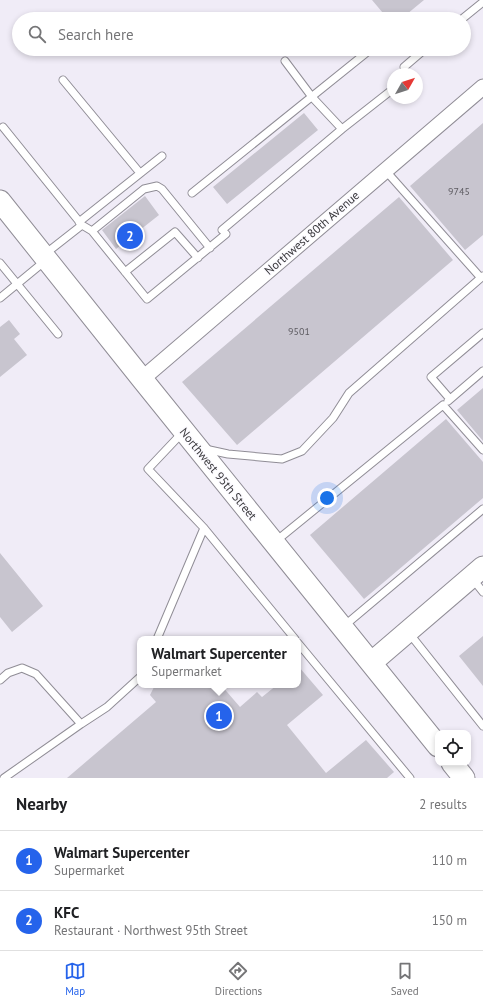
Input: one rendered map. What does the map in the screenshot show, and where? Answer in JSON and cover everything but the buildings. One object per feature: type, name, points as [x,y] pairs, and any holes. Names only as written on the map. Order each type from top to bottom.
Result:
[{"type":"street","name":"Northwest 80th Avenue","points":[[142,379],[483,87]]},
{"type":"street","name":"Northwest 95th Street","points":[[0,201],[435,742]]},
{"type":"street","points":[[371,663],[408,632],[479,579]]},
{"type":"street","points":[[454,766],[464,778]]},
{"type":"lane","points":[[471,12],[483,2]]},
{"type":"lane","points":[[192,193],[362,56]]},
{"type":"lane","points":[[404,66],[416,56]]},
{"type":"lane","points":[[285,61],[312,97],[342,129]]},
{"type":"lane","points":[[63,80],[140,173]]},
{"type":"lane","points":[[3,128],[81,223],[92,231],[148,300],[210,248],[224,232],[342,129],[387,94]]},
{"type":"lane","points":[[0,298],[17,284],[81,223],[162,156]]},
{"type":"lane","points":[[197,448],[228,454],[282,459],[302,451],[333,418],[349,393],[482,277],[385,170]]},
{"type":"lane","points":[[92,231],[144,189],[157,186],[162,189],[210,248]]},
{"type":"lane","points":[[125,272],[175,232],[198,258]]},
{"type":"lane","points":[[0,263],[58,334]]},
{"type":"lane","points":[[450,398],[431,377],[483,333]]},
{"type":"lane","points":[[274,543],[483,371]]},
{"type":"lane","points":[[443,404],[483,450]]},
{"type":"lane","points":[[184,431],[148,469],[204,528],[293,636]]},
{"type":"lane","points":[[342,627],[483,509]]},
{"type":"lane","points":[[158,636],[204,528]]},
{"type":"lane","points":[[408,632],[483,726]]},
{"type":"lane","points":[[301,647],[410,778]]},
{"type":"lane","points":[[0,680],[8,673],[22,668],[36,674],[81,724]]},
{"type":"lane","points":[[4,778],[107,707],[137,680]]},
{"type":"place","name":"KFC","points":[[130,236]]},
{"type":"place","name":"Walmart Supercenter","points":[[219,716]]}]
